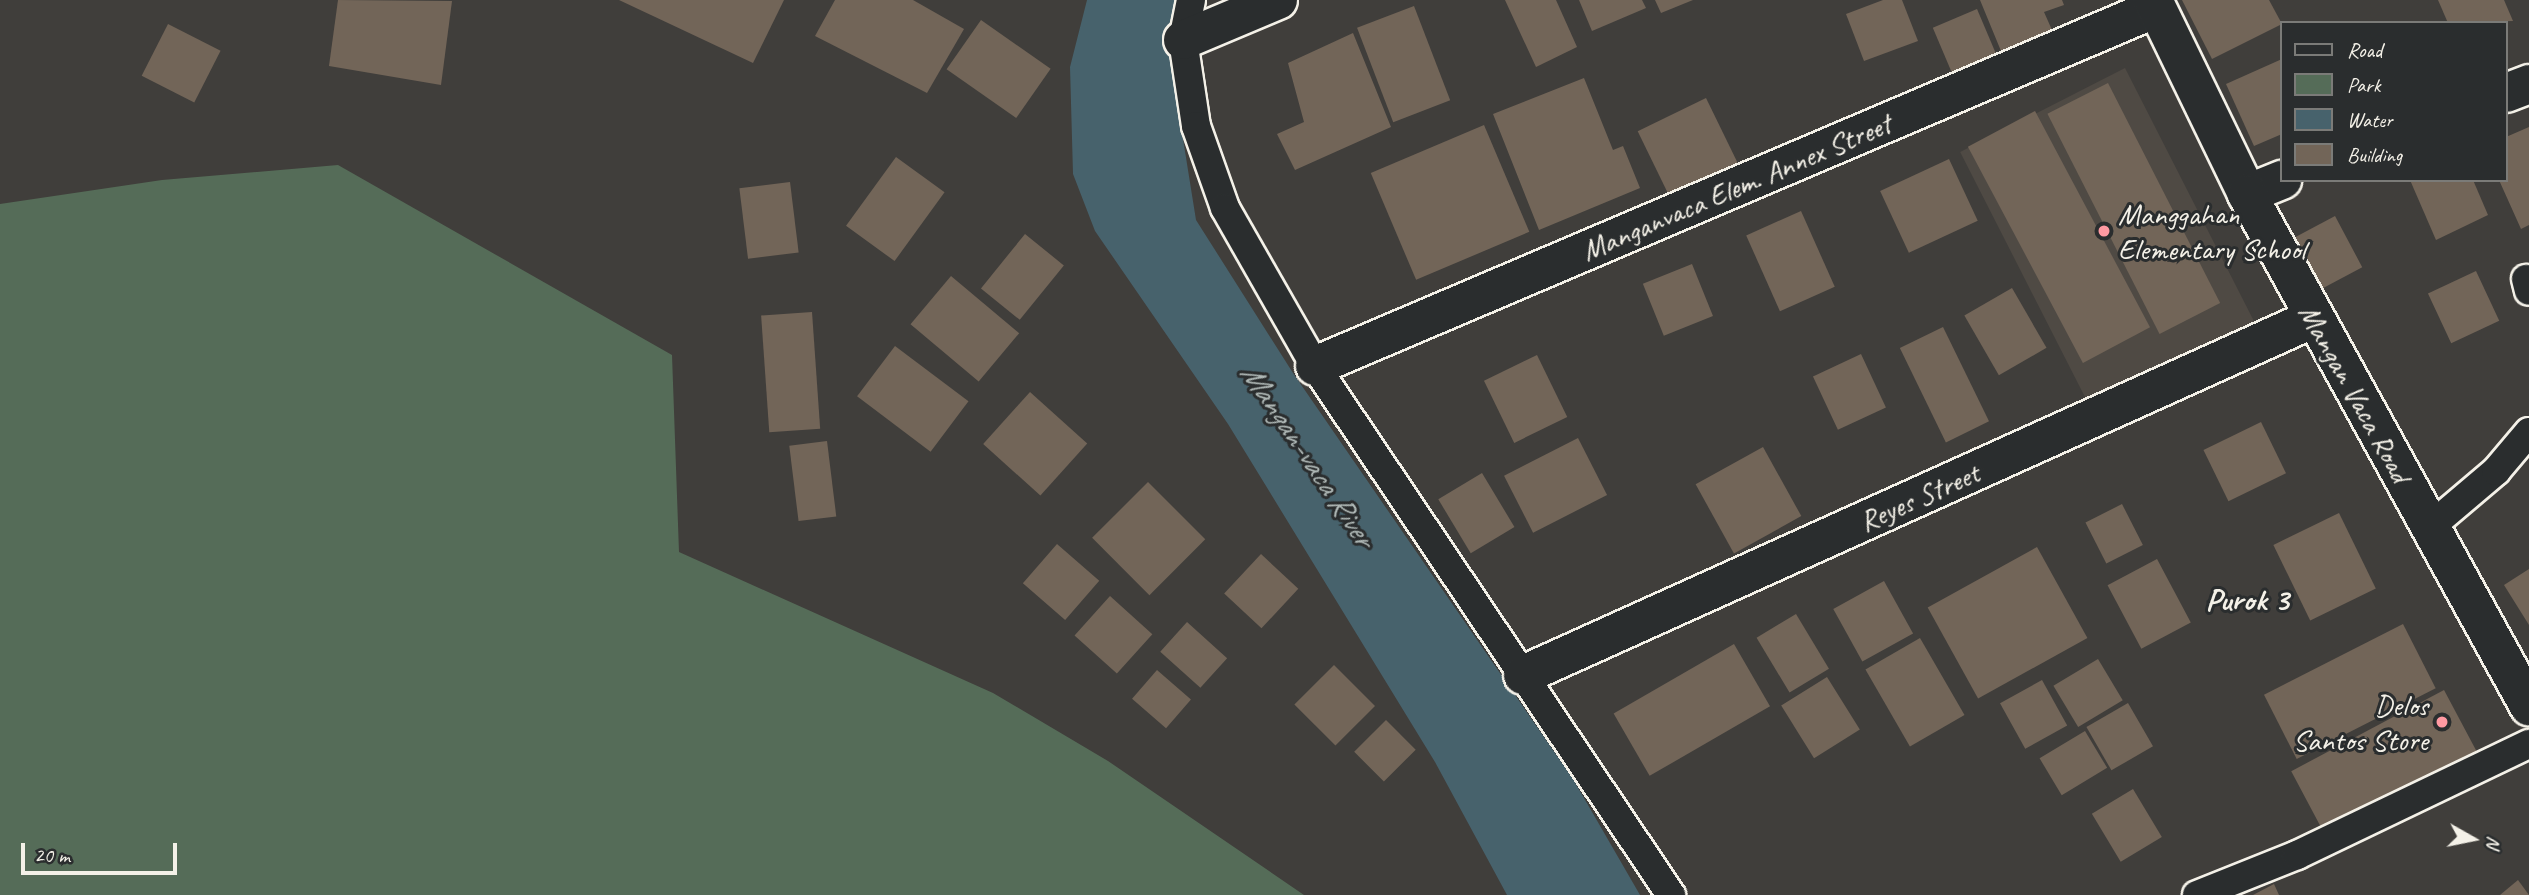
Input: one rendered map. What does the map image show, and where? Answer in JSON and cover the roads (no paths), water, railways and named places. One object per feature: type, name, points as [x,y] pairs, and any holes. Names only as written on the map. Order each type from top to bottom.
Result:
[{"type":"street","points":[[1183,40],[1278,0]]},
{"type":"street","name":"Mangan Vaca Road","points":[[2154,4],[2247,194],[2529,706]]},
{"type":"street","name":"Manganvaca Elem. Annex Street","points":[[1315,366],[2154,4]]},
{"type":"street","points":[[2508,92],[2529,84]]},
{"type":"street","points":[[2247,194],[2280,181]]},
{"type":"street","name":"Reyes Street","points":[[1523,675],[2314,318]]},
{"type":"lane","points":[[1191,0],[1183,40],[1196,126],[1225,208],[1315,366],[1671,895]]},
{"type":"lane","points":[[2430,527],[2496,471],[2529,432]]},
{"type":"lane","points":[[2197,895],[2529,744]]},
{"type":"water","name":"Mangan-vaca River","points":[[1087,0],[1175,0],[1167,39],[1196,220],[1293,373],[1573,779],[1640,895],[1507,895],[1435,762],[1228,424],[1095,231],[1073,174],[1070,67]]},
{"type":"place","name":"Manggahan Elementary School","points":[[2104,231]]},
{"type":"place","name":"Delos Santos Store","points":[[2442,722]]},
{"type":"district","name":"Purok 3","points":[[2247,600]]}]
